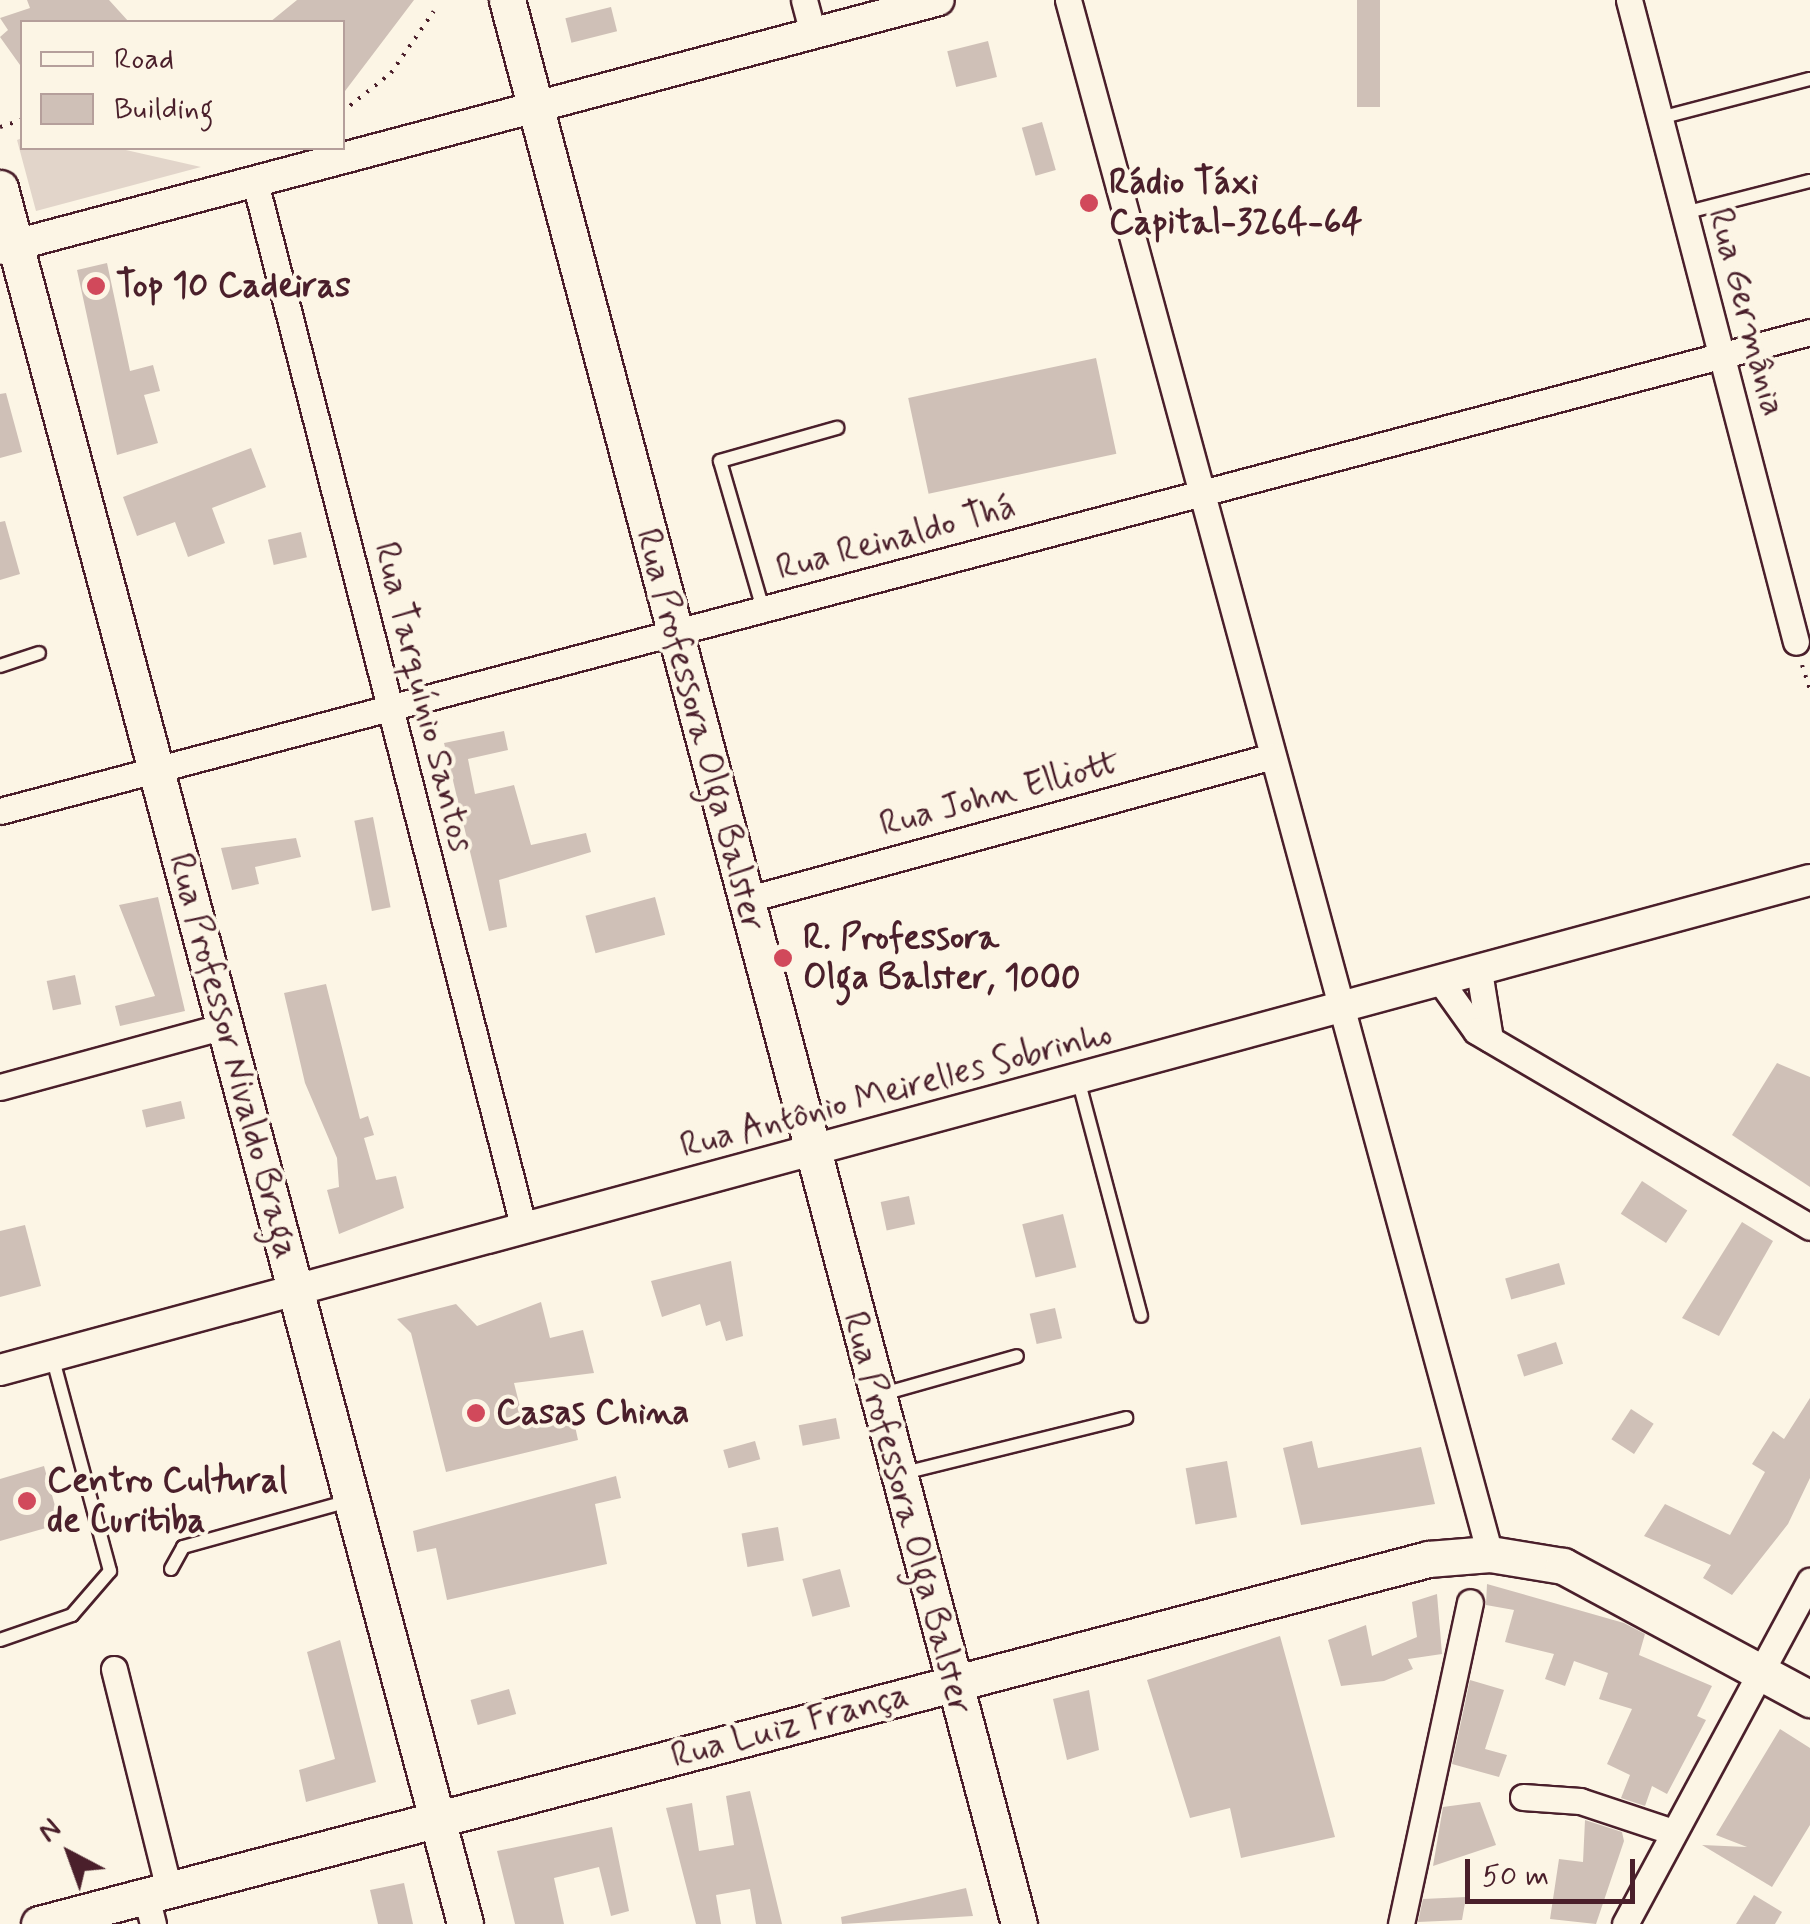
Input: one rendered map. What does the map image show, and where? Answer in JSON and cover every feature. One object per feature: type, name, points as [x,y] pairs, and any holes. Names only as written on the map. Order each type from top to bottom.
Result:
[{"type":"main road","name":"Rua Professora Olga Balster","points":[[507,0],[896,1474],[1019,1924]]},
{"type":"main road","name":"Rua Professor Nivaldo Braga","points":[[0,188],[8,248],[156,770],[465,1924]]},
{"type":"main road","name":"Rua Luiz França","points":[[39,1924],[156,1903],[437,1819],[1400,1565],[1490,1554],[1601,1580],[1810,1699]]},
{"type":"street","points":[[804,0],[813,34]]},
{"type":"street","points":[[8,248],[938,0]]},
{"type":"street","points":[[1068,0],[1490,1554]]},
{"type":"street","name":"Rua Germânia","points":[[1629,0],[1796,642],[1810,616]]},
{"type":"street","name":"Rua Tarquínio Santos","points":[[255,182],[524,1229]]},
{"type":"street","name":"Rua Reinaldo Thá","points":[[0,811],[1810,332]]},
{"type":"street","name":"Rua John Elliott","points":[[745,900],[1273,756]]},
{"type":"street","name":"Rua Antônio Meirelles Sobrinho","points":[[0,1370],[1810,880]]},
{"type":"street","points":[[1479,971],[1490,1039]]},
{"type":"street","points":[[1440,982],[1458,1014],[1490,1039],[1810,1227]]},
{"type":"street","points":[[0,1086],[224,1026]]},
{"type":"street","points":[[1625,1924],[1670,1831],[1810,1581]]},
{"type":"street","points":[[1401,1924],[1470,1602]]},
{"type":"street","points":[[114,1669],[156,1903]]},
{"type":"street","points":[[1523,1797],[1580,1801],[1670,1831]]},
{"type":"lane","points":[[1660,118],[1810,79]]},
{"type":"lane","points":[[1684,213],[1810,181]]},
{"type":"lane","points":[[763,609],[720,461],[837,428]]},
{"type":"lane","points":[[0,666],[39,653]]},
{"type":"lane","points":[[1078,1080],[1141,1316]]},
{"type":"lane","points":[[0,1640],[72,1614],[110,1572],[52,1356]]},
{"type":"lane","points":[[876,1396],[1017,1356]]},
{"type":"lane","points":[[896,1474],[1126,1418]]},
{"type":"lane","points":[[171,1569],[183,1548],[352,1500]]},
{"type":"path","points":[[345,110],[391,73],[434,11]]},
{"type":"shaded area","points":[[20,139],[20,150],[126,150],[201,167],[36,211],[17,140]]},
{"type":"building","points":[[27,0],[109,0],[127,20],[20,20],[20,65],[0,37],[8,30],[0,18],[30,8]]},
{"type":"building","points":[[297,0],[414,0],[345,91],[345,20],[272,20]]},
{"type":"building","points":[[1357,0],[1380,0],[1380,107],[1357,107]]},
{"type":"building","points":[[611,7],[617,31],[571,43],[565,18]]},
{"type":"building","points":[[988,41],[997,77],[956,87],[947,51]]},
{"type":"building","points":[[1042,122],[1056,170],[1036,176],[1022,128]]},
{"type":"building","points":[[107,263],[130,371],[153,365],[160,391],[144,395],[158,443],[117,455],[77,270]]},
{"type":"building","points":[[1096,358],[1116,454],[929,494],[908,398]]},
{"type":"building","points":[[6,393],[22,452],[0,458],[0,394]]},
{"type":"building","points":[[251,448],[266,487],[212,508],[225,543],[188,557],[175,522],[137,536],[123,497]]},
{"type":"building","points":[[5,521],[20,574],[0,580],[0,522]]},
{"type":"building","points":[[301,532],[307,557],[274,565],[268,540]]},
{"type":"building","points":[[504,731],[508,750],[468,759],[475,794],[514,785],[531,845],[586,833],[591,852],[499,880],[507,927],[489,931],[444,743]]},
{"type":"building","points":[[373,817],[391,907],[372,911],[354,821]]},
{"type":"building","points":[[296,838],[301,857],[255,867],[259,884],[232,890],[221,848]]},
{"type":"building","points":[[158,897],[185,1011],[120,1026],[115,1006],[155,996],[119,905]]},
{"type":"building","points":[[655,897],[665,935],[596,953],[585,916]]},
{"type":"building","points":[[75,975],[81,1004],[53,1010],[47,981]]},
{"type":"building","points":[[326,984],[360,1119],[368,1116],[374,1135],[364,1138],[376,1180],[396,1176],[404,1208],[339,1234],[327,1190],[339,1187],[337,1158],[305,1083],[284,993]]},
{"type":"building","points":[[1777,1063],[1810,1077],[1810,1187],[1732,1135]]},
{"type":"building","points":[[181,1101],[185,1119],[146,1128],[142,1110]]},
{"type":"building","points":[[1642,1181],[1687,1210],[1666,1243],[1621,1214]]},
{"type":"building","points":[[909,1196],[915,1224],[887,1230],[881,1202]]},
{"type":"building","points":[[1063,1214],[1076,1267],[1036,1278],[1022,1224]]},
{"type":"building","points":[[1742,1222],[1773,1241],[1719,1336],[1682,1318]]},
{"type":"building","points":[[25,1225],[41,1286],[0,1297],[0,1231]]},
{"type":"building","points":[[731,1261],[743,1336],[726,1341],[720,1321],[706,1326],[700,1304],[662,1317],[651,1281]]},
{"type":"building","points":[[1559,1263],[1565,1284],[1511,1300],[1505,1278]]},
{"type":"building","points":[[541,1302],[550,1338],[583,1330],[594,1373],[514,1383],[524,1423],[572,1412],[578,1440],[446,1472],[411,1333],[397,1319],[456,1304],[477,1326]]},
{"type":"building","points":[[1055,1308],[1062,1338],[1037,1344],[1030,1314]]},
{"type":"building","points":[[1556,1342],[1563,1364],[1524,1377],[1517,1355]]},
{"type":"building","points":[[1810,1398],[1810,1478],[1788,1524],[1732,1595],[1703,1578],[1711,1565],[1644,1536],[1665,1504],[1730,1535],[1765,1472],[1752,1464],[1773,1431],[1784,1439]]},
{"type":"building","points":[[1631,1409],[1654,1424],[1634,1454],[1611,1439]]},
{"type":"building","points":[[836,1418],[840,1439],[803,1446],[799,1425]]},
{"type":"building","points":[[755,1441],[760,1459],[729,1468],[723,1450]]},
{"type":"building","points":[[1312,1441],[1318,1468],[1421,1447],[1435,1504],[1301,1525],[1283,1448]]},
{"type":"building","points":[[1227,1461],[1237,1517],[1196,1524],[1186,1468]]},
{"type":"building","name":"Centro Cultural de Curitiba","points":[[44,1466],[60,1524],[0,1541],[0,1479]]},
{"type":"building","points":[[616,1476],[621,1498],[595,1504],[607,1564],[447,1600],[436,1548],[417,1552],[413,1531]]},
{"type":"building","points":[[778,1527],[784,1560],[747,1567],[742,1533]]},
{"type":"building","points":[[840,1569],[850,1607],[812,1617],[802,1579]]},
{"type":"building","points":[[1487,1584],[1624,1623],[1645,1634],[1639,1655],[1712,1686],[1697,1716],[1706,1720],[1667,1794],[1652,1786],[1645,1806],[1621,1798],[1630,1775],[1607,1764],[1632,1709],[1599,1699],[1608,1673],[1574,1661],[1565,1686],[1545,1679],[1554,1654],[1505,1642],[1514,1610],[1486,1605]]},
{"type":"building","points":[[1437,1594],[1442,1654],[1408,1659],[1413,1669],[1384,1681],[1341,1686],[1328,1640],[1366,1625],[1372,1656],[1417,1637],[1412,1602]]},
{"type":"building","points":[[1280,1636],[1335,1837],[1241,1858],[1230,1808],[1190,1818],[1147,1680]]},
{"type":"building","points":[[340,1640],[376,1782],[306,1802],[299,1770],[335,1759],[307,1652]]},
{"type":"building","points":[[1470,1680],[1504,1690],[1485,1749],[1507,1755],[1499,1777],[1452,1764]]},
{"type":"building","points":[[509,1689],[516,1714],[478,1725],[471,1700]]},
{"type":"building","points":[[1089,1690],[1099,1750],[1067,1760],[1053,1699]]},
{"type":"building","points":[[1780,1729],[1810,1748],[1810,1825],[1772,1887],[1702,1845],[1747,1847],[1716,1835]]},
{"type":"building","points":[[750,1791],[782,1924],[756,1924],[750,1889],[716,1895],[721,1924],[696,1924],[666,1808],[692,1803],[699,1851],[734,1845],[726,1796]]},
{"type":"building","points":[[1480,1802],[1496,1845],[1433,1866],[1443,1807]]},
{"type":"building","points":[[1585,1820],[1622,1832],[1624,1841],[1596,1924],[1550,1919],[1559,1859],[1583,1862]]},
{"type":"building","points":[[612,1827],[629,1911],[611,1916],[599,1867],[554,1878],[564,1924],[515,1924],[497,1851]]},
{"type":"building","points":[[404,1883],[413,1924],[378,1924],[370,1890]]},
{"type":"building","points":[[966,1888],[973,1916],[842,1924],[841,1917]]},
{"type":"building","points":[[1754,1895],[1782,1912],[1775,1924],[1736,1924]]},
{"type":"building","points":[[1466,1897],[1462,1920],[1418,1922],[1423,1899]]},
{"type":"place","name":"Rádio Táxi Capital-3264-64","points":[[1089,203]]},
{"type":"place","name":"Top 10 Cadeiras","points":[[96,286]]},
{"type":"place","name":"R. Professora Olga Balster, 1000","points":[[783,958]]},
{"type":"place","name":"Casas China","points":[[476,1413]]},
{"type":"place","name":"Centro Cultural de Curitiba","points":[[27,1501]]}]
